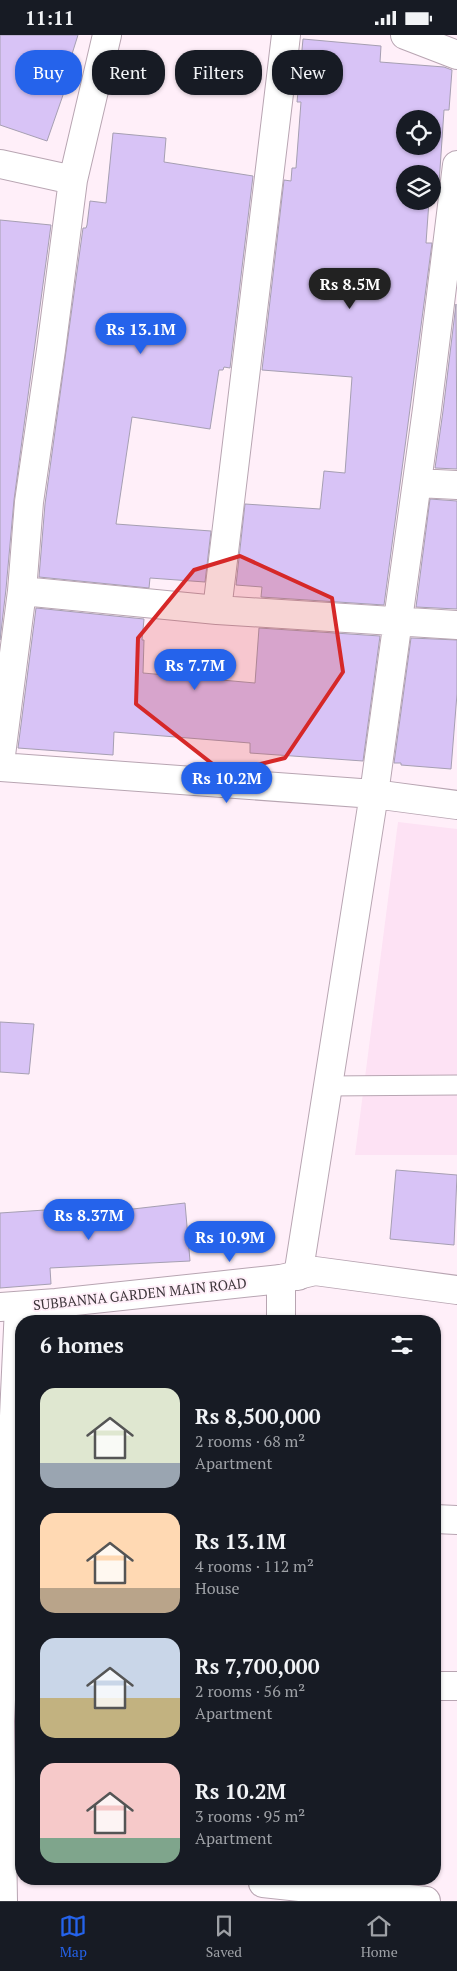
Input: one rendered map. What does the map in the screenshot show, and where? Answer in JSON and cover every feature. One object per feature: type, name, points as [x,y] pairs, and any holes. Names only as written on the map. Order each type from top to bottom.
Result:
[{"type":"street","points":[[0,763],[22,591],[29,502],[52,350],[74,179],[107,35]]},
{"type":"street","points":[[217,610],[286,35]]},
{"type":"street","points":[[405,35],[457,55]]},
{"type":"street","points":[[0,164],[74,179]]},
{"type":"street","points":[[282,1315],[328,1086],[374,794],[457,165]]},
{"type":"street","points":[[416,483],[457,485]]},
{"type":"street","points":[[22,591],[217,610],[457,625]]},
{"type":"street","points":[[0,767],[374,794],[457,805]]},
{"type":"street","name":"SUBBANNA GARDEN MAIN ROAD","points":[[10,1307],[289,1277],[315,1271],[457,1290]]},
{"type":"street","points":[[4,1901],[0,1721],[10,1307]]},
{"type":"street","points":[[441,1519],[457,1520]]},
{"type":"street","points":[[441,1686],[457,1686]]},
{"type":"street","points":[[262,1888],[426,1901]]},
{"type":"lane","points":[[328,1086],[457,1085]]},
{"type":"highlighted area","points":[[240,556],[332,598],[343,672],[285,758],[224,773],[136,704],[138,638],[194,570]]},
{"type":"shaded area","points":[[398,822],[457,829],[457,1155],[355,1155]]},
{"type":"building","points":[[0,35],[78,35],[73,50],[15,50],[15,95],[63,95],[47,141],[0,125]]},
{"type":"building","points":[[303,39],[381,46],[380,62],[444,67],[452,70],[449,110],[444,110],[441,154],[441,110],[396,110],[396,155],[441,155],[440,165],[396,165],[396,210],[428,210],[426,243],[432,243],[384,605],[261,597],[262,587],[236,585],[245,504],[320,509],[324,471],[345,473],[352,377],[262,370],[284,180],[291,181],[292,168],[296,168],[301,102],[297,102],[298,95],[343,95],[343,50],[302,50]]},
{"type":"building","points":[[113,133],[166,138],[164,162],[253,176],[230,368],[224,367],[223,370],[219,370],[210,429],[132,417],[116,524],[211,531],[205,582],[150,578],[149,588],[39,577],[45,504],[83,228],[86,228],[87,225],[90,201],[106,203]]},
{"type":"building","points":[[0,220],[51,225],[14,500],[0,640]]},
{"type":"building","points":[[456,304],[457,469],[435,468],[443,411]]},
{"type":"building","points":[[430,499],[457,501],[457,609],[416,607]]},
{"type":"building","points":[[36,608],[144,619],[142,640],[144,640],[143,673],[255,683],[259,628],[380,636],[363,761],[250,753],[250,743],[114,732],[113,755],[18,748]]},
{"type":"building","points":[[411,638],[457,640],[457,694],[451,769],[394,763]]},
{"type":"building","points":[[0,1022],[34,1024],[29,1074],[0,1072]]},
{"type":"building","points":[[396,1170],[457,1175],[454,1245],[390,1239]]},
{"type":"building","points":[[185,1203],[190,1261],[50,1268],[51,1284],[0,1288],[0,1213],[45,1210],[46,1219]]}]
